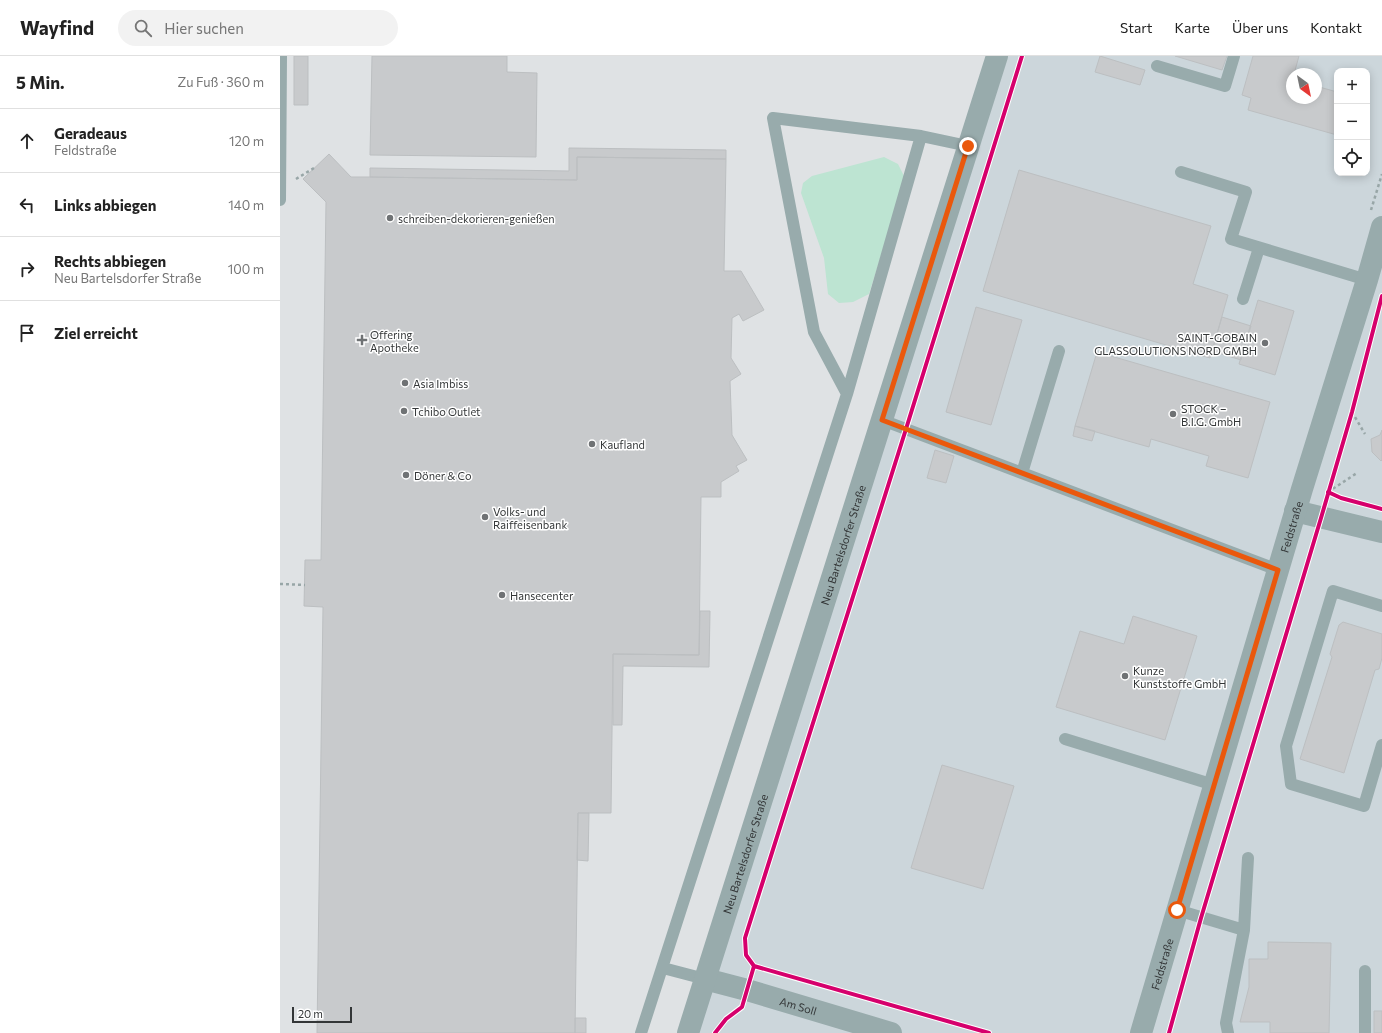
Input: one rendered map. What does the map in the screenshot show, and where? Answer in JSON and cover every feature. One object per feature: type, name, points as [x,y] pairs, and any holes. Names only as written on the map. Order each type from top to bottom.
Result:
[{"type":"street","name":"Neu Bartelsdorfer Straße","points":[[688,1033],[997,56]]},
{"type":"street","name":"Feldstraße","points":[[1141,1033],[1295,511],[1382,227]]},
{"type":"street","points":[[1295,511],[1382,532]]},
{"type":"street","name":"Am Soll","points":[[705,979],[891,1033]]},
{"type":"lane","points":[[280,200],[281,56]]},
{"type":"lane","points":[[1157,66],[1225,86],[1234,56]]},
{"type":"lane","points":[[847,394],[814,332],[774,118],[921,136],[968,146]]},
{"type":"lane","points":[[642,1033],[847,394],[921,136]]},
{"type":"lane","points":[[1181,172],[1246,192],[1231,239],[1367,280]]},
{"type":"lane","points":[[1243,299],[1259,248]]},
{"type":"lane","points":[[1022,472],[1059,351]]},
{"type":"lane","points":[[882,420],[1278,570]]},
{"type":"lane","points":[[1382,606],[1333,591],[1286,746],[1291,784],[1364,806],[1382,745]]},
{"type":"lane","points":[[1065,739],[1214,785]]},
{"type":"lane","points":[[1228,1033],[1226,1022],[1244,930],[1248,858]]},
{"type":"lane","points":[[1177,910],[1244,930]]},
{"type":"lane","points":[[663,968],[705,979]]},
{"type":"lane","points":[[1365,1033],[1366,971]]},
{"type":"path","points":[[1352,412],[1365,434]]},
{"type":"path","points":[[1328,492],[1358,473]]},
{"type":"path","points":[[280,584],[305,585]]},
{"type":"shaded area","points":[[1008,56],[1382,56],[1382,1033],[698,1033]]},
{"type":"green space","points":[[884,157],[898,164],[905,178],[869,294],[853,302],[839,303],[828,294],[824,258],[801,193],[803,183],[812,176]]},
{"type":"building","points":[[294,56],[308,56],[308,105],[294,105]]},
{"type":"building","points":[[372,56],[507,56],[507,72],[537,73],[536,157],[370,155]]},
{"type":"building","points":[[1100,56],[1145,70],[1140,85],[1095,72]]},
{"type":"building","points":[[1175,56],[1227,56],[1222,70]]},
{"type":"building","points":[[1253,56],[1299,56],[1296,68],[1286,68],[1286,104],[1322,104],[1322,88],[1334,91],[1334,134],[1248,110],[1251,98],[1242,95]]},
{"type":"building","points":[[569,148],[726,150],[726,159],[577,157],[577,180],[370,177],[370,168],[569,171]]},
{"type":"building","name":"Hansecenter","points":[[329,154],[351,177],[577,180],[577,157],[726,159],[724,271],[741,271],[764,310],[743,321],[739,314],[732,318],[731,358],[741,374],[730,381],[732,435],[747,460],[736,466],[739,471],[721,482],[721,497],[701,497],[699,655],[613,654],[611,813],[578,813],[575,1033],[317,1033],[323,607],[304,606],[305,560],[321,560],[326,202],[303,179]]},
{"type":"building","points":[[1019,170],[1211,226],[1193,284],[1228,295],[1210,358],[983,291]]},
{"type":"building","name":"SAINT-GOBAIN GLASSOLUTIONS NORD GMBH","points":[[1258,300],[1294,311],[1275,375],[1239,364]]},
{"type":"building","points":[[976,307],[1022,320],[991,425],[946,412]]},
{"type":"building","points":[[1222,317],[1251,326],[1241,360],[1212,351]]},
{"type":"building","name":"STOCK – B.I.G. GmbH","points":[[1097,352],[1270,402],[1248,478],[1206,466],[1209,456],[1151,439],[1149,447],[1075,426]]},
{"type":"building","points":[[1075,426],[1095,431],[1092,441],[1073,436]]},
{"type":"building","points":[[1382,430],[1381,461],[1372,452],[1371,439],[1380,435]]},
{"type":"building","points":[[935,450],[954,456],[946,483],[927,478]]},
{"type":"building","points":[[700,611],[710,611],[709,667],[623,666],[622,725],[613,725],[613,654],[699,655]]},
{"type":"building","name":"Kunze Kunststoffe GmbH","points":[[1133,616],[1197,636],[1165,740],[1056,707],[1080,631],[1124,644]]},
{"type":"building","points":[[1343,622],[1382,634],[1382,658],[1379,669],[1375,670],[1344,773],[1300,759],[1332,657],[1330,654],[1339,625]]},
{"type":"building","points":[[942,765],[1014,786],[983,889],[911,868]]},
{"type":"building","points":[[578,813],[589,813],[588,861],[577,860]]},
{"type":"building","points":[[1268,942],[1331,943],[1329,1033],[1270,1033],[1270,1022],[1240,1022],[1249,987],[1249,959],[1268,959]]},
{"type":"building","points":[[1374,1011],[1382,1011],[1382,1033],[1374,1033]]},
{"type":"building","points":[[575,1018],[586,1018],[586,1033],[575,1033]]},
{"type":"cycle path","points":[[715,1033],[726,1019],[742,1007],[754,966],[746,955],[745,938],[1022,56]]},
{"type":"cycle path","points":[[1169,1033],[1201,918],[1352,412],[1382,296]]},
{"type":"cycle path","points":[[1328,492],[1341,498],[1382,509]]},
{"type":"cycle path","points":[[754,966],[989,1033]]},
{"type":"place","name":"schreiben-dekorieren-genießen","points":[[390,218]]},
{"type":"place","name":"Offering Apotheke","points":[[362,340]]},
{"type":"place","name":"SAINT-GOBAIN GLASSOLUTIONS NORD GMBH","points":[[1265,343]]},
{"type":"place","name":"Asia Imbiss","points":[[405,383]]},
{"type":"place","name":"Tchibo Outlet","points":[[404,411]]},
{"type":"place","name":"STOCK – B.I.G. GmbH","points":[[1173,414]]},
{"type":"place","name":"Kaufland","points":[[592,444]]},
{"type":"place","name":"Döner & Co","points":[[406,475]]},
{"type":"place","name":"Volks- und Raiffeisenbank","points":[[485,517]]},
{"type":"place","name":"Hansecenter","points":[[502,595]]},
{"type":"place","name":"Kunze Kunststoffe GmbH","points":[[1125,676]]},
{"type":"route","points":[[968,146],[882,420],[1278,570],[1177,910]]}]
